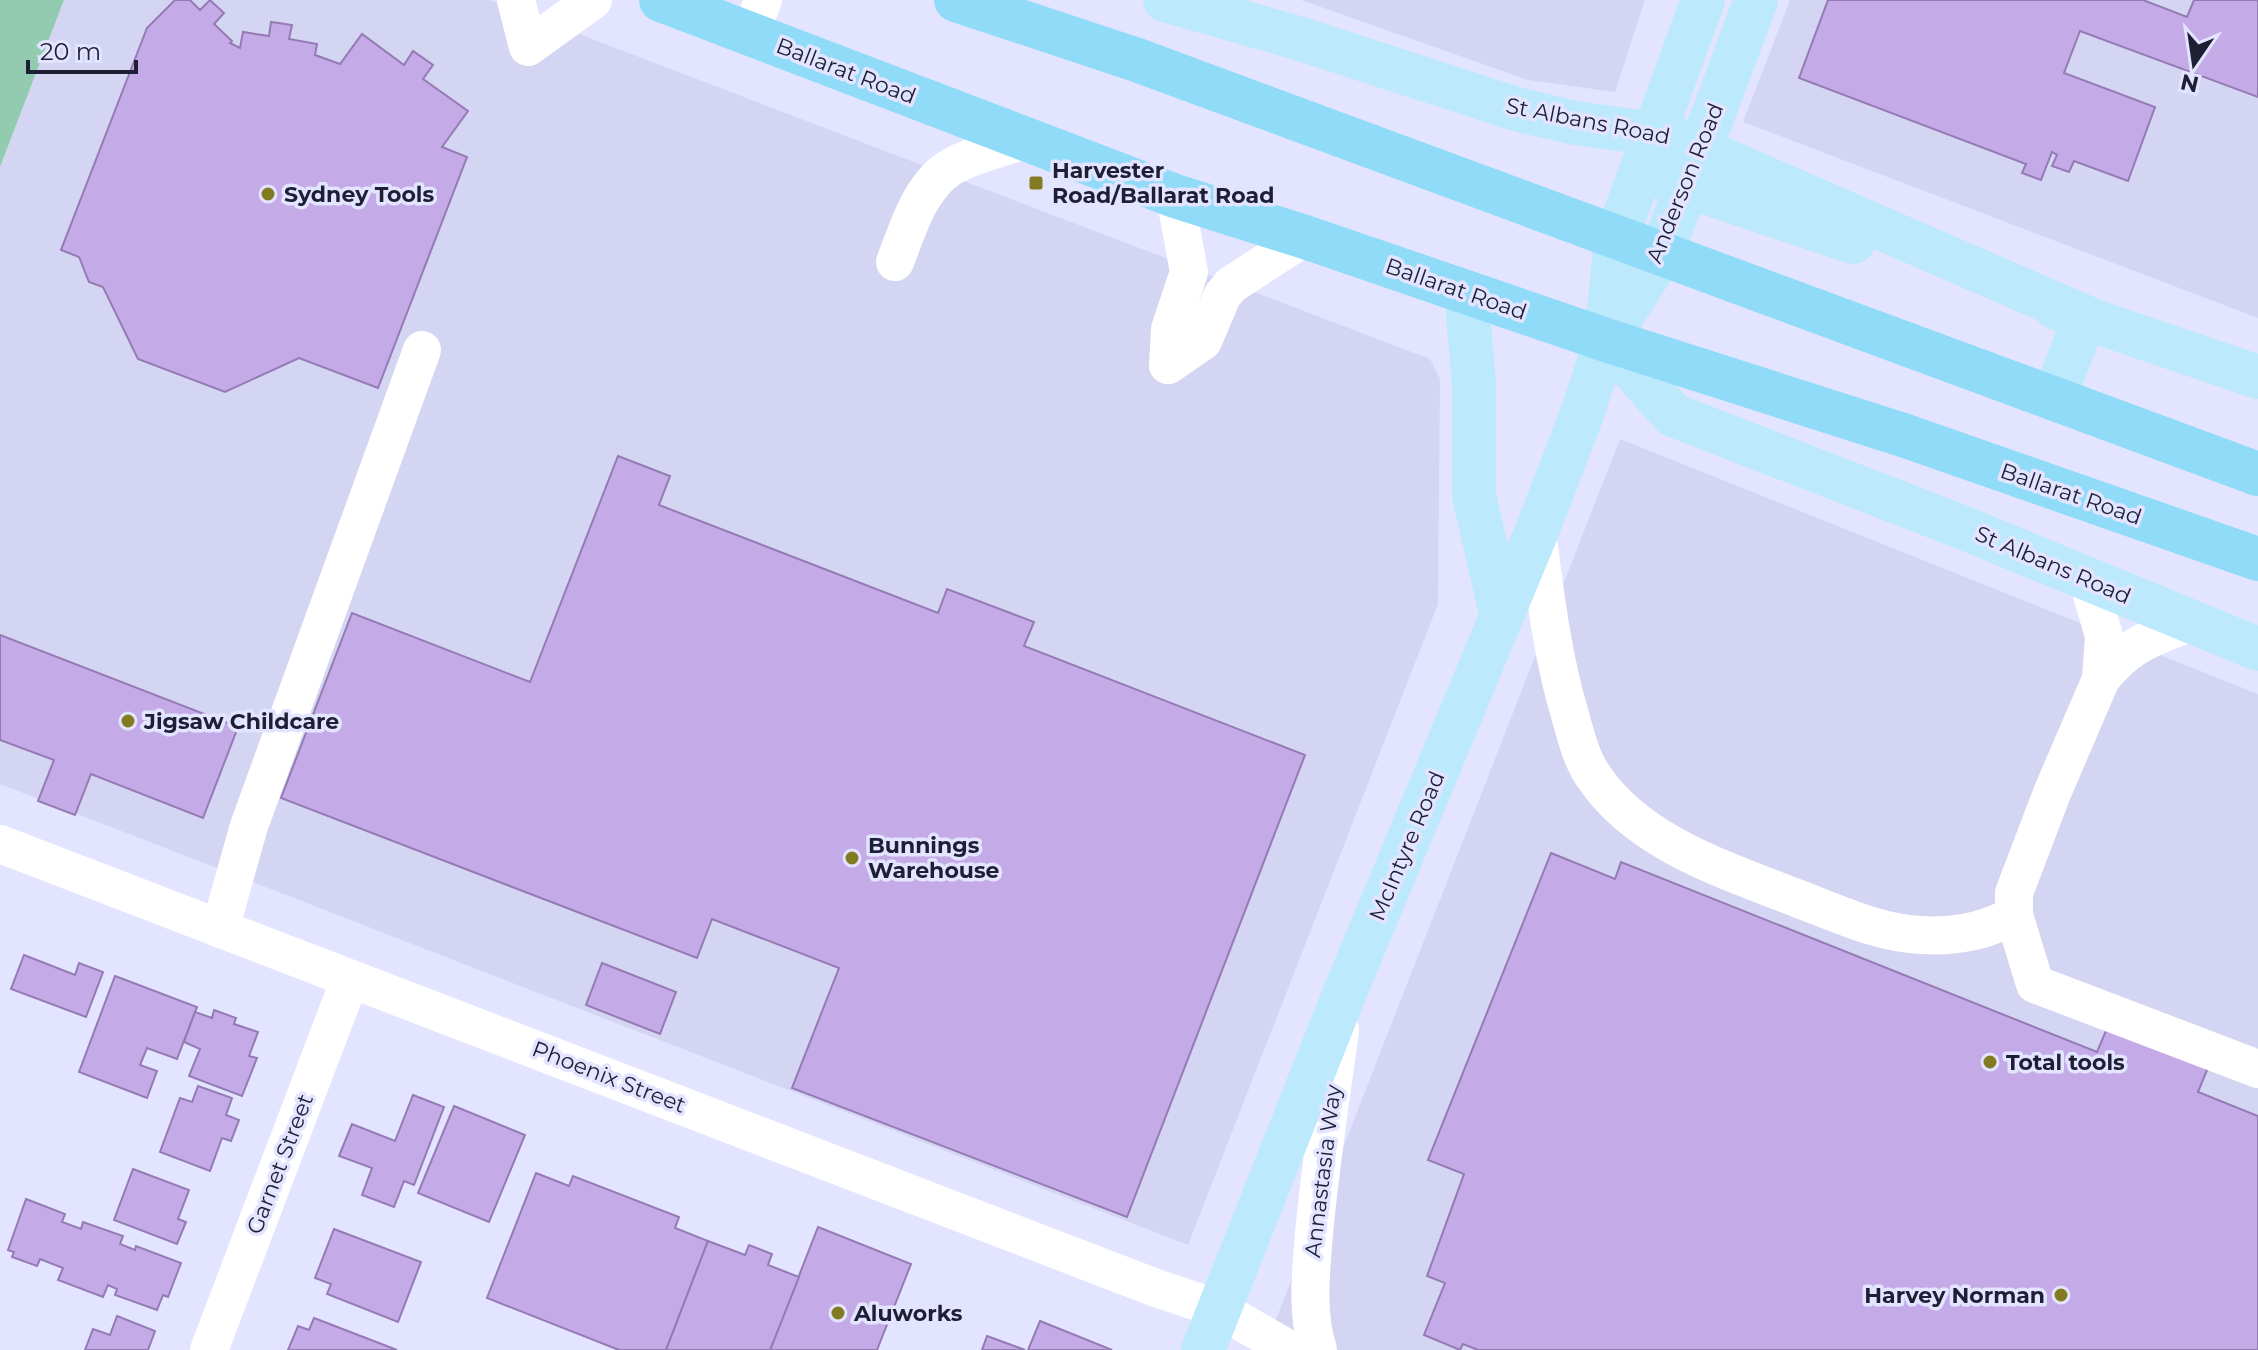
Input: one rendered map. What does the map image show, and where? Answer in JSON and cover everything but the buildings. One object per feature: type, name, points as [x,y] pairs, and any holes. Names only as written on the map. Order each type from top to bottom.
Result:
[{"type":"highway","points":[[956,0],[1137,60],[2258,474]]},
{"type":"highway","name":"Ballarat Road","points":[[678,3],[757,18],[1025,140],[1175,196],[1906,436],[2258,559]]},
{"type":"main road","name":"St Albans Road","points":[[1165,0],[1301,39],[1516,109],[1575,123],[2085,317],[2258,377]]},
{"type":"main road","name":"Anderson Road","points":[[1606,340],[1616,239],[1703,0]]},
{"type":"main road","name":"Anderson Road","points":[[1606,340],[1661,255],[1756,0]]},
{"type":"main road","points":[[1466,292],[1474,383],[1474,496],[1501,613]]},
{"type":"main road","points":[[2054,398],[2085,317]]},
{"type":"main road","name":"St Albans Road","points":[[1606,340],[1673,415],[1959,526],[2258,649]]},
{"type":"main road","name":"McIntyre Road","points":[[1203,1350],[1345,992],[1537,531],[1606,340]]},
{"type":"street","points":[[516,0],[528,47],[593,0]]},
{"type":"street","points":[[895,262],[917,209],[937,179],[953,166],[1025,140]]},
{"type":"street","points":[[1175,196],[1189,272],[1170,329],[1168,365],[1203,341],[1222,296],[1231,285],[1305,237]]},
{"type":"street","points":[[220,929],[249,826],[422,350]]},
{"type":"street","points":[[1537,531],[1553,647],[1578,746],[1593,776],[1611,799],[1637,822],[1716,866],[1892,932],[1954,935],[1980,931],[2014,915]]},
{"type":"street","points":[[2088,581],[2104,636],[2101,679]]},
{"type":"street","points":[[2191,622],[2130,649],[2101,679],[2017,884],[2014,915],[2028,970],[2035,984],[2258,1069]]},
{"type":"street","name":"Phoenix Street","points":[[0,844],[1156,1288],[1219,1309]]},
{"type":"street","name":"Garnet Street","points":[[209,1350],[350,979]]},
{"type":"street","name":"Annastasia Way","points":[[1318,1350],[1310,1326],[1308,1298],[1345,992]]},
{"type":"street","points":[[1219,1309],[1290,1350]]},
{"type":"shaded area","points":[[64,0],[490,0],[1430,359],[1440,379],[1438,604],[1188,1245],[0,784],[0,167]]},
{"type":"shaded area","points":[[1301,0],[1645,0],[1615,92],[1528,80]]},
{"type":"shaded area","points":[[1790,0],[2258,0],[2258,318],[1743,122]]},
{"type":"shaded area","points":[[1620,439],[2258,694],[2258,1350],[1264,1350]]},
{"type":"green space","points":[[0,0],[64,0],[0,167]]},
{"type":"place","name":"Harvester Road/Ballarat Road","points":[[1036,183]]},
{"type":"place","name":"Sydney Tools","points":[[268,194]]},
{"type":"place","name":"Jigsaw Childcare","points":[[128,721]]},
{"type":"place","name":"Bunnings Warehouse","points":[[852,858]]},
{"type":"place","name":"Total tools","points":[[1990,1062]]},
{"type":"place","name":"Harvey Norman","points":[[2061,1295]]},
{"type":"place","name":"Aluworks","points":[[838,1313]]}]
